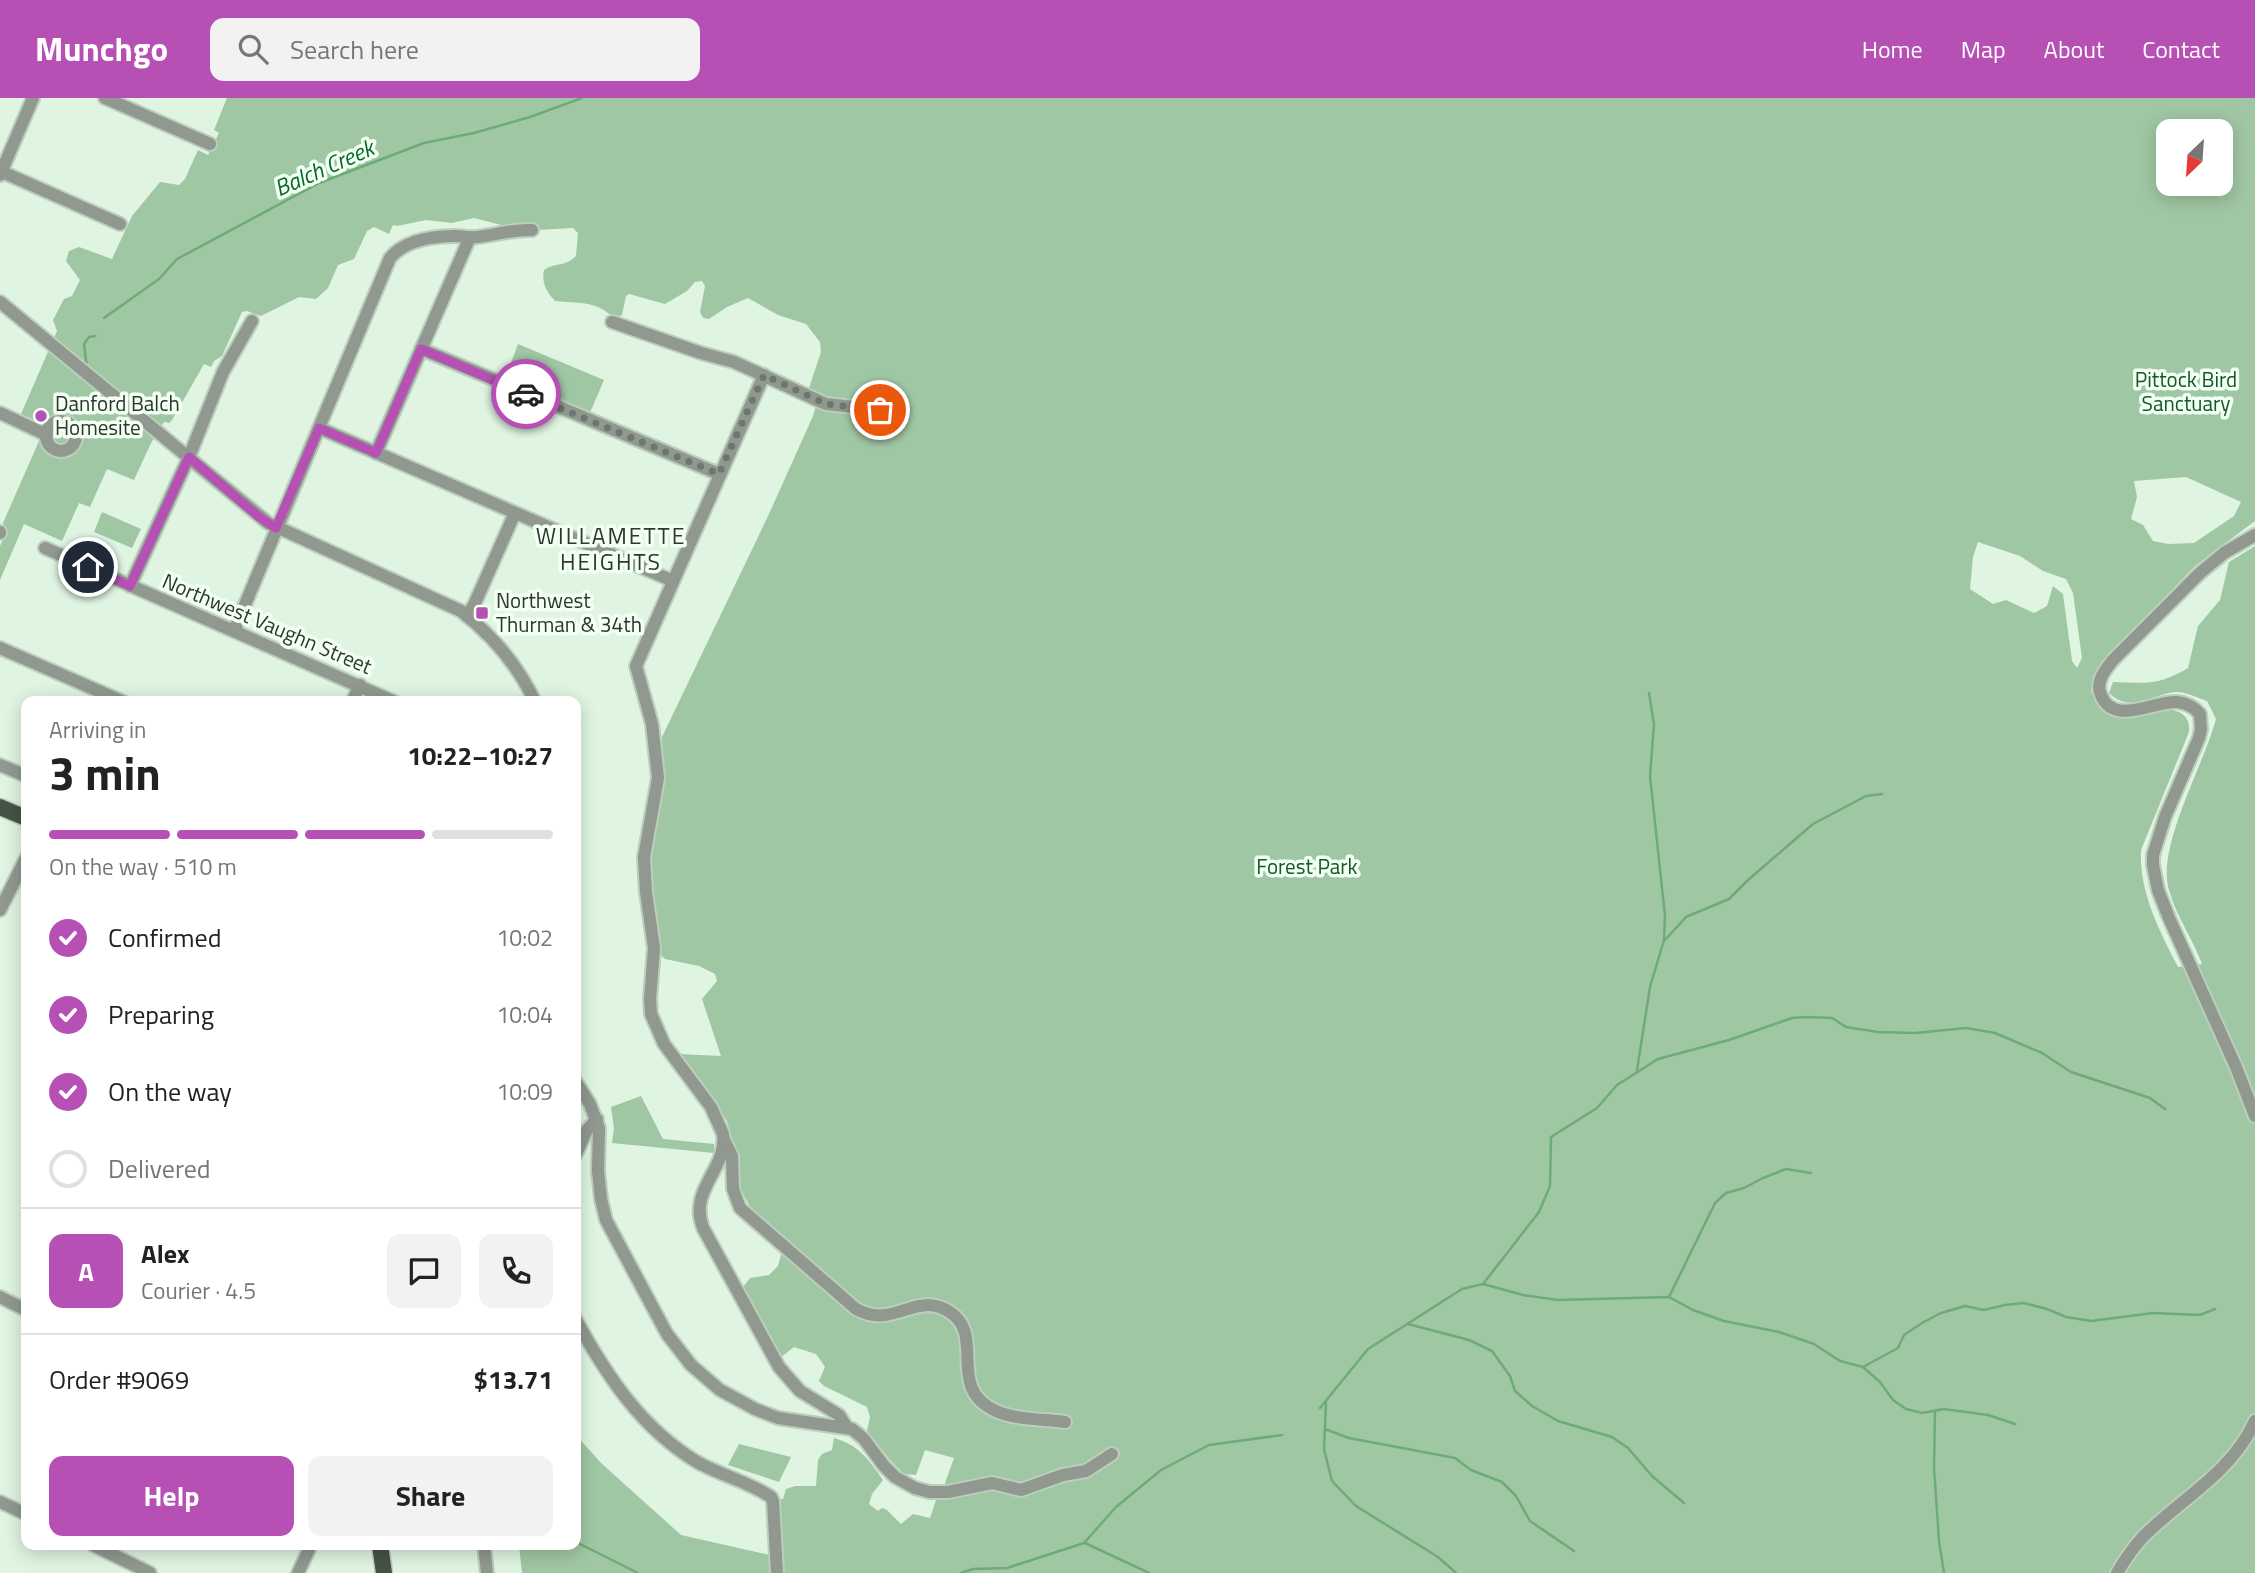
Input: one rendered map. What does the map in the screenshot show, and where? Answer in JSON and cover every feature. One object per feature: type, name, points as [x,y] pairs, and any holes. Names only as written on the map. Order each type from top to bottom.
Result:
[{"type":"main road","points":[[0,807],[21,816]]},
{"type":"main road","points":[[381,1550],[384,1573]]},
{"type":"street","points":[[33,98],[0,172],[120,224]]},
{"type":"street","points":[[104,98],[210,144]]},
{"type":"street","points":[[234,631],[390,258],[402,247],[417,241],[532,230]]},
{"type":"street","points":[[376,453],[470,237]]},
{"type":"street","points":[[0,302],[259,517],[276,528],[452,606],[467,616],[507,654],[532,696]]},
{"type":"street","points":[[130,586],[189,457],[223,372],[252,321]]},
{"type":"street","points":[[612,323],[701,354],[734,362],[817,401],[835,406],[880,410]]},
{"type":"street","points":[[421,349],[719,474]]},
{"type":"street","points":[[764,375],[636,666],[652,724],[659,778],[644,858],[653,948],[651,1014],[664,1044],[721,1125],[724,1140],[732,1156],[733,1189],[740,1208],[856,1309],[866,1314],[894,1315],[918,1305],[928,1304],[952,1313],[966,1332],[967,1373],[973,1391],[994,1410],[1013,1416],[1065,1422]]},
{"type":"street","points":[[0,413],[47,435]]},
{"type":"street","points":[[319,428],[673,581]]},
{"type":"street","points":[[467,616],[514,513]]},
{"type":"street","points":[[2255,536],[2224,553],[2200,573],[2113,660],[2104,672],[2099,690],[2103,701],[2121,710],[2137,711],[2176,702],[2190,705],[2200,714],[2199,738],[2165,817],[2153,855],[2153,865],[2158,890],[2169,918],[2255,1116]]},
{"type":"street","name":"Northwest Vaughn Street","points":[[45,548],[383,696]]},
{"type":"street","points":[[0,648],[110,696]]},
{"type":"street","points":[[355,696],[360,685]]},
{"type":"street","points":[[0,765],[21,774]]},
{"type":"street","points":[[0,910],[21,868]]},
{"type":"street","points":[[581,1090],[597,1119],[600,1136],[598,1171],[601,1199],[607,1220],[660,1324],[681,1354],[710,1382],[755,1409],[789,1421],[846,1426]]},
{"type":"street","points":[[581,1143],[587,1130],[597,1119]]},
{"type":"street","points":[[724,1140],[715,1169],[702,1193],[699,1210],[703,1228],[779,1367],[800,1391],[839,1415],[846,1426],[864,1439],[895,1477],[929,1492],[948,1492],[992,1483],[1021,1490],[1063,1475],[1086,1471],[1112,1454]]},
{"type":"street","points":[[0,1297],[21,1308]]},
{"type":"street","points":[[581,1329],[600,1363],[626,1400],[649,1423],[698,1462],[771,1496],[776,1573]]},
{"type":"street","points":[[2117,1573],[2143,1538],[2210,1481],[2232,1456],[2255,1421]]},
{"type":"street","points":[[0,1502],[21,1512]]},
{"type":"street","points":[[103,1550],[150,1573]]},
{"type":"street","points":[[298,1573],[309,1550]]},
{"type":"street","points":[[485,1550],[488,1573]]},
{"type":"green space","name":"Forest Park","points":[[227,98],[2255,98],[2255,521],[2195,566],[2099,666],[2091,690],[2096,701],[2113,714],[2148,709],[2173,710],[2188,721],[2189,732],[2141,850],[2141,866],[2152,910],[2178,967],[2202,964],[2172,900],[2167,872],[2175,829],[2216,719],[2207,701],[2182,693],[2171,692],[2127,702],[2109,693],[2113,682],[2152,682],[2188,668],[2198,626],[2220,600],[2229,562],[2255,546],[2255,1573],[784,1573],[780,1499],[783,1499],[786,1489],[816,1486],[818,1460],[822,1454],[832,1450],[834,1438],[857,1449],[873,1466],[883,1480],[872,1494],[869,1504],[878,1511],[882,1508],[887,1510],[901,1524],[913,1514],[930,1518],[954,1458],[925,1450],[916,1475],[904,1474],[867,1431],[870,1417],[867,1407],[819,1381],[825,1367],[816,1354],[794,1347],[780,1358],[743,1287],[750,1278],[769,1275],[778,1266],[785,1240],[751,1208],[739,1187],[736,1156],[727,1121],[678,1054],[721,1056],[702,999],[717,981],[715,974],[699,966],[665,959],[656,951],[649,865],[663,773],[662,737],[813,416],[818,399],[809,388],[821,352],[820,342],[806,324],[778,315],[748,298],[709,319],[703,318],[700,312],[705,286],[702,281],[695,282],[687,291],[665,304],[629,294],[626,296],[622,315],[618,316],[591,305],[555,301],[545,287],[544,270],[568,262],[576,256],[578,233],[573,228],[537,230],[474,218],[452,223],[426,220],[393,225],[389,234],[374,227],[367,231],[354,259],[338,265],[328,288],[316,299],[299,297],[261,316],[242,312],[222,356],[214,361],[211,367],[204,364],[172,420],[169,423],[164,422],[151,443],[134,480],[107,469],[90,507],[79,503],[62,541],[24,524],[0,580],[0,546],[6,532],[3,523],[46,425],[21,414],[57,331],[53,320],[64,299],[72,296],[80,280],[66,261],[69,251],[79,247],[112,259],[132,216],[160,182],[179,185],[185,179],[198,150],[208,155],[219,133],[214,130]],"holes":[[[2186,477],[2241,502],[2234,516],[2194,543],[2168,544],[2153,541],[2143,525],[2131,519],[2137,497],[2134,481]],[[1978,542],[2020,556],[2043,571],[2066,579],[2073,593],[2082,658],[2077,668],[2072,661],[2063,594],[2053,586],[2047,606],[2034,613],[2006,600],[1993,604],[1970,589],[1973,557]]]},
{"type":"green space","points":[[518,344],[604,380],[589,415],[505,379]]},
{"type":"green space","points":[[102,512],[141,529],[132,548],[94,532]]},
{"type":"green space","points":[[641,1096],[663,1139],[714,1144],[714,1153],[612,1143],[614,1128],[611,1107]]},
{"type":"green space","points":[[581,1441],[601,1463],[681,1535],[770,1555],[771,1573],[522,1573],[520,1550],[581,1550]]},
{"type":"green space","points":[[739,1444],[791,1457],[779,1482],[728,1465]]},
{"type":"waterway","name":"Balch Creek","points":[[104,318],[159,279],[177,259],[319,183],[424,143],[474,133],[582,98]]},
{"type":"waterway","name":"Balch Creek","points":[[87,368],[84,344],[89,337],[95,336]]},
{"type":"waterway","points":[[1637,1070],[1650,987],[1664,940],[1665,916],[1650,776],[1654,724],[1649,693]]},
{"type":"waterway","points":[[1665,940],[1686,917],[1729,899],[1813,824],[1866,796],[1882,794]]},
{"type":"waterway","points":[[1483,1284],[1539,1212],[1550,1186],[1551,1137],[1597,1108],[1617,1085],[1658,1059],[1729,1040],[1792,1018],[1832,1018],[1846,1027],[1878,1032],[1915,1033],[1966,1028],[1995,1033],[2042,1053],[2071,1072],[2150,1098],[2165,1109]]},
{"type":"waterway","points":[[1669,1297],[1715,1203],[1726,1193],[1786,1169],[1811,1173]]},
{"type":"waterway","points":[[1320,1408],[1368,1349],[1462,1289],[1483,1284],[1523,1295],[1558,1300],[1669,1297],[1693,1310],[1724,1321],[1779,1332],[1814,1344],[1840,1361],[1863,1367],[1898,1348],[1904,1335],[1922,1323],[1941,1313],[1965,1306],[1984,1310],[2024,1303],[2066,1317],[2091,1321],[2153,1313],[2200,1315],[2215,1309]]},
{"type":"waterway","points":[[1408,1324],[1469,1340],[1492,1351],[1510,1376],[1515,1391],[1532,1406],[1558,1421],[1612,1437],[1628,1448],[1652,1476],[1684,1503]]},
{"type":"waterway","points":[[1863,1367],[1880,1382],[1893,1400],[1906,1409],[1922,1413],[1944,1409],[1988,1415],[2015,1424]]},
{"type":"waterway","points":[[1326,1402],[1324,1449],[1332,1481],[1356,1506],[1438,1557],[1456,1573]]},
{"type":"waterway","points":[[1935,1412],[1934,1468],[1944,1573]]},
{"type":"waterway","points":[[1325,1429],[1349,1438],[1455,1458],[1471,1470],[1502,1482],[1516,1496],[1530,1521],[1574,1551]]},
{"type":"waterway","points":[[961,1573],[973,1569],[1007,1568],[1084,1543],[1116,1507],[1161,1470],[1209,1445],[1282,1435]]},
{"type":"waterway","points":[[1085,1543],[1149,1573]]},
{"type":"waterway","points":[[581,1544],[638,1573]]},
{"type":"way so far","points":[[526,394],[719,474],[764,375],[826,404],[880,410]]},
{"type":"place","name":"Danford Balch Homesite","points":[[41,416]]},
{"type":"place","name":"Northwest Thurman & 34th","points":[[482,613]]},
{"type":"district","name":"WILLAMETTE HEIGHTS","points":[[611,549]]},
{"type":"route","points":[[88,567],[130,586],[189,457],[259,517],[276,528],[319,428],[376,453],[421,349],[526,394]]},
{"type":"park label","name":"Pittock Bird Sanctuary","points":[[2186,392]]}]
